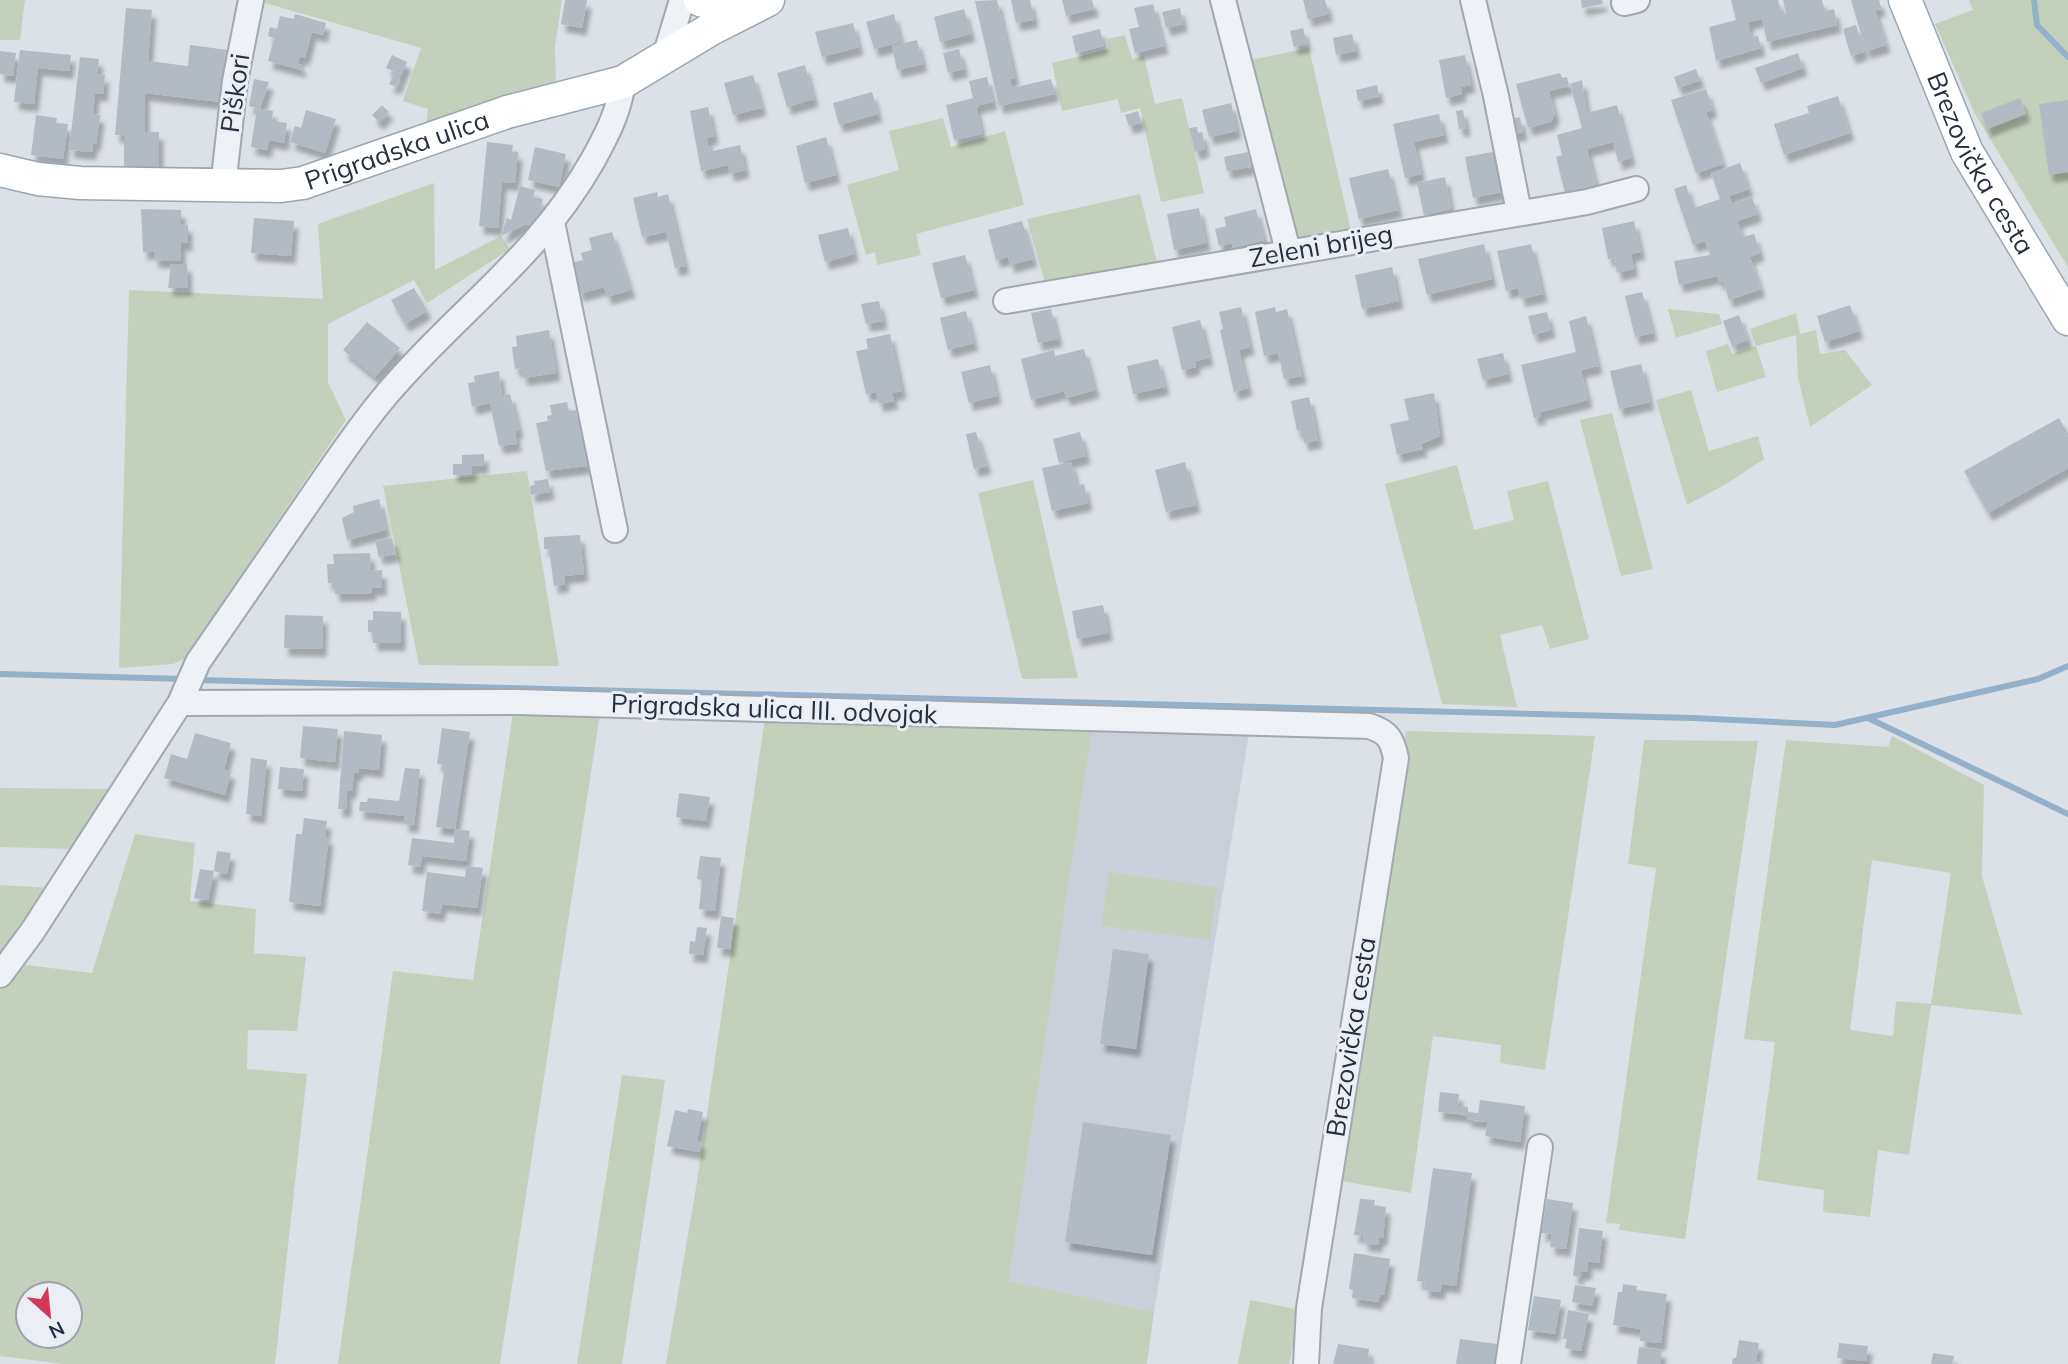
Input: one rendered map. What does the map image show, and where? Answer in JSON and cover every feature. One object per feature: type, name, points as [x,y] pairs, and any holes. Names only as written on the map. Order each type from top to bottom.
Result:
[{"type":"main road","points":[[700,0],[755,6]]},
{"type":"main road","name":"Brezovička cesta","points":[[1905,0],[1967,152],[2068,319]]},
{"type":"main road","name":"Prigradska ulica","points":[[0,170],[38,180],[223,186],[281,186],[303,183],[508,112],[623,82],[755,6]]},
{"type":"street","name":"Piškori","points":[[223,186],[234,81],[251,0]]},
{"type":"street","points":[[664,60],[682,0]]},
{"type":"street","points":[[1223,0],[1288,251]]},
{"type":"street","points":[[1473,0],[1496,96],[1519,212]]},
{"type":"street","points":[[0,975],[32,932],[183,696],[198,662],[381,401],[517,263],[552,222],[585,173],[611,127],[620,103],[623,82]]},
{"type":"street","name":"Zeleni brijeg","points":[[1006,301],[1587,202],[1636,189]]},
{"type":"street","points":[[552,222],[615,530]]},
{"type":"street","name":"Prigradska ulica III. odvojak","points":[[183,696],[517,702],[1369,726]]},
{"type":"street","name":"Brezovička cesta","points":[[1306,1364],[1313,1282],[1396,758],[1392,739],[1384,730],[1369,726]]},
{"type":"street","points":[[1508,1364],[1540,1147]]},
{"type":"shaded area","points":[[1092,730],[1249,733],[1154,1312],[1009,1282]]},
{"type":"green space","points":[[0,0],[25,0],[20,40],[0,40]]},
{"type":"green space","points":[[265,0],[562,0],[555,46],[556,85],[426,128],[428,109],[403,101],[421,48],[265,3]]},
{"type":"green space","points":[[1969,0],[2068,0],[2068,267],[1975,114],[1935,24],[1973,10]]},
{"type":"green space","points":[[1125,35],[1132,59],[1144,56],[1155,104],[1182,98],[1204,193],[1161,202],[1140,108],[1121,113],[1118,99],[1062,111],[1052,63],[1109,49],[1107,39]]},
{"type":"green space","points":[[1309,48],[1352,235],[1297,242],[1250,60]]},
{"type":"green space","points":[[943,118],[951,147],[1005,131],[1024,205],[916,234],[921,255],[877,265],[875,252],[866,255],[847,185],[899,170],[889,131]]},
{"type":"green space","points":[[434,183],[435,270],[501,236],[510,249],[427,303],[414,280],[328,324],[328,382],[346,420],[184,659],[173,664],[119,668],[129,290],[323,299],[318,224]]},
{"type":"green space","points":[[1140,194],[1158,266],[1046,286],[1027,219]]},
{"type":"green space","points":[[1668,309],[1719,314],[1722,324],[1676,338]]},
{"type":"green space","points":[[1796,313],[1800,334],[1816,330],[1820,354],[1845,350],[1872,385],[1810,427],[1798,377],[1796,335],[1756,346],[1750,329]]},
{"type":"green space","points":[[1728,344],[1732,354],[1756,346],[1766,377],[1717,392],[1706,351]]},
{"type":"green space","points":[[1691,390],[1709,451],[1758,436],[1764,459],[1728,483],[1687,505],[1656,400]]},
{"type":"green space","points":[[1612,413],[1653,569],[1621,576],[1580,420]]},
{"type":"green space","points":[[1457,465],[1474,530],[1514,520],[1507,491],[1548,481],[1589,639],[1550,649],[1542,625],[1500,635],[1517,707],[1442,704],[1385,484]]},
{"type":"green space","points":[[527,471],[559,666],[419,665],[383,486]]},
{"type":"green space","points":[[1033,480],[1078,678],[1022,679],[978,493]]},
{"type":"green space","points":[[513,713],[600,714],[500,1364],[338,1364],[393,971],[473,980]]},
{"type":"green space","points":[[765,718],[1092,730],[1009,1281],[1154,1312],[1147,1364],[666,1364],[697,1182]]},
{"type":"green space","points":[[1406,731],[1595,736],[1545,1070],[1500,1063],[1501,1045],[1433,1036],[1411,1193],[1335,1180]]},
{"type":"green space","points":[[1892,736],[1984,785],[1982,876],[2022,1015],[1931,1005],[1909,1155],[1878,1150],[1870,1217],[1823,1212],[1824,1190],[1757,1180],[1775,1042],[1744,1039],[1786,740],[1888,747]],"holes":[[[1872,860],[1951,873],[1931,1004],[1896,1001],[1893,1036],[1850,1030]]]},
{"type":"green space","points":[[1644,740],[1758,741],[1685,1239],[1619,1230],[1620,1224],[1606,1223],[1656,868],[1628,864]]},
{"type":"green space","points":[[0,788],[108,789],[72,849],[0,847]]},
{"type":"green space","points":[[135,834],[195,843],[190,901],[256,909],[254,953],[306,957],[297,1031],[248,1030],[247,1069],[307,1074],[275,1364],[63,1364],[0,1356],[0,991],[18,964],[92,973]]},
{"type":"green space","points":[[1109,872],[1217,887],[1210,940],[1102,926]]},
{"type":"green space","points":[[0,885],[51,888],[0,962]]},
{"type":"green space","points":[[622,1075],[665,1080],[622,1364],[577,1364]]},
{"type":"green space","points":[[1250,1300],[1301,1310],[1289,1364],[1238,1364]]},
{"type":"building","points":[[565,0],[587,0],[582,28],[561,24]]},
{"type":"building","points":[[997,0],[1015,78],[1010,79],[1012,88],[1051,79],[1055,94],[999,106],[975,1]]},
{"type":"building","points":[[1011,0],[1030,0],[1034,20],[1016,23]]},
{"type":"building","points":[[1062,0],[1092,0],[1094,9],[1066,16]]},
{"type":"building","points":[[1303,0],[1325,0],[1329,14],[1308,19]]},
{"type":"building","points":[[1581,0],[1602,0],[1603,4],[1582,8]]},
{"type":"building","points":[[1731,0],[1778,0],[1782,15],[1786,14],[1783,0],[1822,0],[1825,11],[1834,9],[1837,25],[1767,42],[1762,19],[1748,22],[1751,37],[1758,36],[1761,48],[1716,61],[1709,27],[1736,20]]},
{"type":"building","points":[[1851,0],[1879,0],[1881,8],[1875,10],[1886,45],[1866,51]]},
{"type":"building","points":[[1153,4],[1164,46],[1135,53],[1129,29],[1139,27],[1134,8]]},
{"type":"building","points":[[126,8],[152,10],[148,61],[188,66],[190,45],[228,50],[221,102],[145,93],[145,132],[159,132],[159,168],[124,169],[124,135],[115,135]]},
{"type":"building","points":[[1180,8],[1183,24],[1166,28],[1162,12]]},
{"type":"building","points":[[964,9],[971,34],[940,42],[934,17]]},
{"type":"building","points":[[295,14],[326,23],[323,35],[312,32],[305,58],[300,56],[298,64],[302,65],[301,70],[268,61],[274,38],[268,36],[270,27],[277,29],[280,16],[294,19]]},
{"type":"building","points":[[894,14],[901,42],[874,49],[866,22]]},
{"type":"building","points":[[853,23],[859,47],[822,57],[815,32]]},
{"type":"building","points":[[1856,25],[1864,52],[1851,56],[1843,29]]},
{"type":"building","points":[[1303,28],[1307,44],[1294,47],[1290,31]]},
{"type":"building","points":[[1100,29],[1104,46],[1076,53],[1072,36]]},
{"type":"building","points":[[1352,34],[1356,51],[1336,55],[1333,38]]},
{"type":"building","points":[[917,40],[923,64],[897,70],[892,46]]},
{"type":"building","points":[[959,49],[964,69],[948,73],[943,53]]},
{"type":"building","points":[[20,50],[71,55],[69,71],[38,68],[34,104],[14,102]]},
{"type":"building","points":[[0,51],[16,53],[13,76],[0,74]]},
{"type":"building","points":[[1798,53],[1803,68],[1761,83],[1755,68]]},
{"type":"building","points":[[392,55],[407,62],[396,87],[389,84],[395,72],[386,68]]},
{"type":"building","points":[[1465,55],[1471,85],[1461,87],[1462,94],[1446,98],[1439,60]]},
{"type":"building","points":[[80,57],[99,59],[97,74],[105,75],[103,94],[95,93],[93,114],[100,115],[96,144],[93,143],[92,152],[69,150]]},
{"type":"building","points":[[805,65],[814,99],[787,107],[777,73]]},
{"type":"building","points":[[1696,69],[1700,80],[1678,88],[1674,77]]},
{"type":"building","points":[[1560,73],[1562,78],[1567,77],[1569,86],[1549,91],[1555,114],[1551,122],[1528,128],[1516,84]]},
{"type":"building","points":[[753,75],[762,108],[733,115],[724,83]]},
{"type":"building","points":[[987,77],[993,102],[976,106],[982,134],[954,140],[946,105],[973,98],[969,81]]},
{"type":"building","points":[[254,79],[269,82],[260,109],[273,111],[272,121],[287,123],[284,143],[269,140],[267,150],[251,147],[257,108],[249,106]]},
{"type":"building","points":[[1582,80],[1587,113],[1617,105],[1631,158],[1618,162],[1613,142],[1587,149],[1596,185],[1565,193],[1556,157],[1562,155],[1557,135],[1582,128],[1570,84]]},
{"type":"building","points":[[1377,85],[1379,96],[1358,101],[1356,90]]},
{"type":"building","points":[[1706,89],[1713,110],[1706,112],[1723,164],[1696,173],[1671,100]]},
{"type":"building","points":[[872,92],[878,114],[839,125],[833,103]]},
{"type":"building","points":[[1838,96],[1850,133],[1784,155],[1774,124],[1809,113],[1807,106]]},
{"type":"building","points":[[2020,98],[2026,114],[1987,129],[1981,113]]},
{"type":"building","points":[[2068,100],[2068,172],[2049,175],[2039,104]]},
{"type":"building","points":[[1231,103],[1237,131],[1209,137],[1202,110]]},
{"type":"building","points":[[382,105],[389,112],[379,122],[372,115]]},
{"type":"building","points":[[708,107],[714,136],[707,138],[708,147],[712,146],[713,151],[740,145],[745,170],[730,174],[728,165],[701,171],[690,111]]},
{"type":"building","points":[[306,110],[336,119],[325,153],[290,142],[295,126],[301,128]]},
{"type":"building","points":[[1463,110],[1466,128],[1459,129],[1456,111]]},
{"type":"building","points":[[1138,111],[1141,123],[1129,126],[1125,115]]},
{"type":"building","points":[[1439,114],[1444,135],[1414,142],[1421,174],[1405,178],[1393,124]]},
{"type":"building","points":[[36,115],[57,118],[56,123],[68,124],[63,159],[31,155]]},
{"type":"building","points":[[1520,117],[1523,132],[1508,136],[1505,120]]},
{"type":"building","points":[[1197,127],[1198,133],[1202,132],[1205,149],[1195,152],[1189,128]]},
{"type":"building","points":[[826,137],[836,175],[805,183],[796,146]]},
{"type":"building","points":[[487,142],[513,145],[512,152],[518,152],[515,183],[502,182],[498,228],[479,226]]},
{"type":"building","points":[[535,147],[566,154],[559,187],[528,180]]},
{"type":"building","points":[[1498,151],[1506,191],[1473,198],[1465,157]]},
{"type":"building","points":[[1248,152],[1251,167],[1227,171],[1224,157]]},
{"type":"building","points":[[1740,163],[1749,189],[1729,196],[1732,204],[1752,197],[1758,214],[1737,221],[1743,237],[1754,234],[1760,253],[1750,257],[1761,289],[1729,300],[1723,281],[1719,282],[1717,276],[1679,285],[1674,261],[1710,255],[1705,241],[1693,245],[1674,189],[1686,185],[1694,208],[1720,199],[1711,173]]},
{"type":"building","points":[[1388,169],[1398,210],[1359,219],[1349,178]]},
{"type":"building","points":[[1445,177],[1451,209],[1424,215],[1417,183]]},
{"type":"building","points":[[520,186],[535,190],[533,197],[543,199],[541,207],[547,209],[536,226],[526,224],[501,236],[507,218],[511,220]]},
{"type":"building","points":[[657,192],[658,197],[668,194],[685,266],[675,268],[666,232],[642,237],[633,198]]},
{"type":"building","points":[[1199,208],[1206,243],[1174,250],[1167,214]]},
{"type":"building","points":[[141,209],[181,210],[181,224],[188,225],[188,243],[181,243],[181,261],[154,260],[154,252],[143,252]]},
{"type":"building","points":[[1256,209],[1264,240],[1233,248],[1232,243],[1219,246],[1215,229],[1226,226],[1224,217]]},
{"type":"building","points":[[254,218],[294,221],[291,256],[251,253]]},
{"type":"building","points":[[1022,221],[1033,259],[1010,265],[1008,257],[996,260],[988,230]]},
{"type":"building","points":[[1634,221],[1641,252],[1631,254],[1634,269],[1617,273],[1614,258],[1608,259],[1602,228]]},
{"type":"building","points":[[848,228],[854,254],[825,262],[818,235]]},
{"type":"building","points":[[612,232],[631,290],[607,297],[604,287],[579,294],[571,263],[583,260],[581,253],[592,250],[589,238]]},
{"type":"building","points":[[1484,244],[1492,279],[1427,295],[1418,259]]},
{"type":"building","points":[[1531,244],[1543,294],[1521,299],[1518,288],[1506,291],[1497,251]]},
{"type":"building","points":[[965,255],[974,290],[941,298],[932,263]]},
{"type":"building","points":[[171,264],[187,264],[188,288],[168,288]]},
{"type":"building","points":[[1392,267],[1399,301],[1362,309],[1355,275]]},
{"type":"building","points":[[414,288],[427,311],[405,324],[391,300]]},
{"type":"building","points":[[1642,292],[1653,333],[1635,337],[1625,296]]},
{"type":"building","points":[[879,301],[883,321],[866,324],[861,304]]},
{"type":"building","points":[[1850,305],[1859,331],[1825,342],[1817,316]]},
{"type":"building","points":[[1241,307],[1250,347],[1239,350],[1248,388],[1234,392],[1220,330],[1223,329],[1219,312]]},
{"type":"building","points":[[1275,307],[1276,312],[1287,309],[1302,376],[1284,379],[1278,353],[1264,356],[1255,312]]},
{"type":"building","points":[[1051,309],[1058,339],[1038,343],[1031,313]]},
{"type":"building","points":[[966,311],[974,343],[948,350],[940,318]]},
{"type":"building","points":[[1547,312],[1551,330],[1533,335],[1528,316]]},
{"type":"building","points":[[1739,315],[1748,340],[1732,346],[1723,321]]},
{"type":"building","points":[[1586,316],[1598,366],[1581,370],[1588,400],[1541,412],[1541,416],[1534,418],[1521,365],[1576,352],[1569,321]]},
{"type":"building","points":[[1200,320],[1209,358],[1195,361],[1196,367],[1182,370],[1172,327]]},
{"type":"building","points":[[367,322],[400,348],[375,377],[343,350]]},
{"type":"building","points":[[549,330],[556,373],[523,378],[521,368],[515,369],[512,347],[517,346],[516,336]]},
{"type":"building","points":[[890,334],[902,391],[892,393],[894,401],[879,404],[876,392],[866,394],[856,351],[868,349],[866,339]]},
{"type":"building","points":[[1084,349],[1095,390],[1066,398],[1064,391],[1031,400],[1021,359],[1054,350],[1055,356]]},
{"type":"building","points":[[1503,353],[1508,374],[1483,380],[1477,359]]},
{"type":"building","points":[[1158,359],[1165,387],[1133,394],[1127,366]]},
{"type":"building","points":[[1641,364],[1650,402],[1619,409],[1610,371]]},
{"type":"building","points":[[990,365],[997,396],[969,403],[961,372]]},
{"type":"building","points":[[499,371],[502,396],[510,394],[519,430],[515,431],[517,444],[499,446],[490,403],[472,407],[468,383],[475,382],[474,376]]},
{"type":"building","points":[[1434,393],[1440,436],[1421,444],[1423,449],[1397,455],[1390,424],[1409,420],[1404,399]]},
{"type":"building","points":[[1309,397],[1318,440],[1304,443],[1301,430],[1297,431],[1291,401]]},
{"type":"building","points":[[567,402],[569,411],[576,410],[587,466],[546,471],[536,423],[548,421],[547,416],[552,415],[550,405]]},
{"type":"building","points":[[2059,418],[2068,434],[2068,468],[1988,513],[1964,471]]},
{"type":"building","points":[[976,432],[987,466],[974,469],[966,434]]},
{"type":"building","points":[[1080,432],[1086,456],[1059,463],[1053,439]]},
{"type":"building","points":[[484,454],[484,466],[472,466],[472,474],[453,475],[453,464],[462,464],[462,455]]},
{"type":"building","points":[[1071,462],[1077,486],[1084,484],[1088,503],[1052,511],[1042,468]]},
{"type":"building","points":[[1185,462],[1196,505],[1166,512],[1155,470]]},
{"type":"building","points":[[548,479],[550,492],[531,495],[530,486],[535,485],[534,481]]},
{"type":"building","points":[[379,499],[386,530],[347,540],[342,518],[354,512],[353,506]]},
{"type":"building","points":[[580,535],[584,574],[564,576],[565,584],[554,586],[549,549],[544,549],[544,537]]},
{"type":"building","points":[[392,538],[396,554],[379,557],[375,541]]},
{"type":"building","points":[[370,553],[371,571],[382,570],[382,588],[371,588],[372,593],[335,594],[334,583],[328,583],[327,564],[334,564],[333,554]]},
{"type":"building","points":[[1103,605],[1108,633],[1077,639],[1072,611]]},
{"type":"building","points":[[373,611],[401,612],[401,643],[373,643],[373,632],[368,632],[368,620],[373,620]]},
{"type":"building","points":[[285,615],[323,616],[322,649],[284,648]]},
{"type":"building","points":[[303,726],[338,729],[335,762],[300,758]]},
{"type":"building","points":[[442,728],[470,732],[455,829],[436,827],[445,765],[437,764]]},
{"type":"building","points":[[344,731],[382,735],[379,770],[359,768],[358,773],[354,773],[352,791],[347,791],[347,809],[338,809]]},
{"type":"building","points":[[195,733],[231,743],[224,770],[231,772],[225,795],[164,778],[171,754],[187,759]]},
{"type":"building","points":[[251,758],[267,760],[261,816],[246,814]]},
{"type":"building","points":[[280,767],[304,769],[302,791],[278,789]]},
{"type":"building","points":[[405,768],[420,769],[414,825],[404,824],[405,816],[359,811],[360,802],[367,802],[368,798],[399,801]]},
{"type":"building","points":[[679,793],[710,797],[706,821],[676,817]]},
{"type":"building","points":[[304,818],[327,821],[325,837],[329,838],[320,906],[289,902],[296,834],[302,834]]},
{"type":"building","points":[[455,829],[470,831],[466,861],[422,856],[420,867],[408,865],[412,838],[454,843]]},
{"type":"building","points":[[217,851],[231,853],[227,874],[214,871]]},
{"type":"building","points":[[700,856],[721,858],[715,911],[699,909],[702,880],[697,879]]},
{"type":"building","points":[[466,866],[483,868],[477,908],[442,904],[440,914],[422,911],[427,872],[465,877]]},
{"type":"building","points":[[200,869],[214,871],[208,900],[194,898]]},
{"type":"building","points":[[721,916],[734,918],[730,949],[717,948]]},
{"type":"building","points":[[697,927],[707,928],[703,955],[689,954],[690,941],[695,942]]},
{"type":"building","points":[[1113,949],[1149,954],[1136,1049],[1100,1044]]},
{"type":"building","points":[[1440,1092],[1459,1094],[1458,1106],[1468,1107],[1468,1112],[1478,1113],[1480,1100],[1525,1106],[1520,1142],[1485,1136],[1488,1122],[1467,1119],[1467,1115],[1438,1112]]},
{"type":"building","points":[[688,1109],[703,1112],[697,1141],[701,1141],[699,1152],[667,1146],[675,1110],[687,1113]]},
{"type":"building","points":[[1083,1122],[1171,1135],[1152,1255],[1065,1242]]},
{"type":"building","points":[[1433,1168],[1472,1173],[1456,1286],[1442,1284],[1440,1292],[1424,1290],[1425,1282],[1417,1281]]},
{"type":"building","points":[[1360,1199],[1375,1200],[1374,1205],[1386,1207],[1383,1238],[1379,1238],[1378,1245],[1363,1243],[1364,1236],[1354,1235]]},
{"type":"building","points":[[1547,1199],[1573,1203],[1566,1249],[1550,1247],[1552,1234],[1541,1233]]},
{"type":"building","points":[[1579,1228],[1603,1231],[1599,1263],[1588,1261],[1587,1272],[1580,1272],[1579,1277],[1573,1276]]},
{"type":"building","points":[[1354,1253],[1390,1259],[1384,1295],[1380,1294],[1378,1302],[1352,1298],[1353,1290],[1349,1289]]},
{"type":"building","points":[[1623,1284],[1637,1286],[1636,1290],[1667,1294],[1661,1343],[1640,1341],[1641,1329],[1613,1325],[1618,1292],[1622,1292]]},
{"type":"building","points":[[1575,1285],[1596,1288],[1592,1306],[1572,1302]]},
{"type":"building","points":[[1534,1296],[1561,1300],[1555,1334],[1528,1330]]},
{"type":"building","points":[[1568,1310],[1589,1314],[1581,1351],[1565,1348],[1567,1339],[1563,1339]]},
{"type":"building","points":[[1460,1339],[1497,1344],[1494,1364],[1456,1364]]},
{"type":"building","points":[[1739,1340],[1759,1343],[1756,1361],[1765,1364],[1732,1364],[1733,1358],[1736,1358]]},
{"type":"building","points":[[1839,1343],[1868,1346],[1866,1361],[1837,1358]]},
{"type":"building","points":[[1338,1344],[1369,1349],[1368,1358],[1373,1359],[1373,1364],[1333,1364]]},
{"type":"building","points":[[1639,1347],[1662,1350],[1660,1364],[1637,1364]]},
{"type":"building","points":[[1933,1353],[1954,1356],[1952,1364],[1931,1364]]},
{"type":"waterway","points":[[2034,0],[2037,25],[2068,57]]},
{"type":"waterway","points":[[198,680],[1693,718],[1835,725],[2038,679],[2068,666]]},
{"type":"waterway","points":[[0,674],[184,679]]},
{"type":"waterway","points":[[1868,718],[2068,814]]}]
